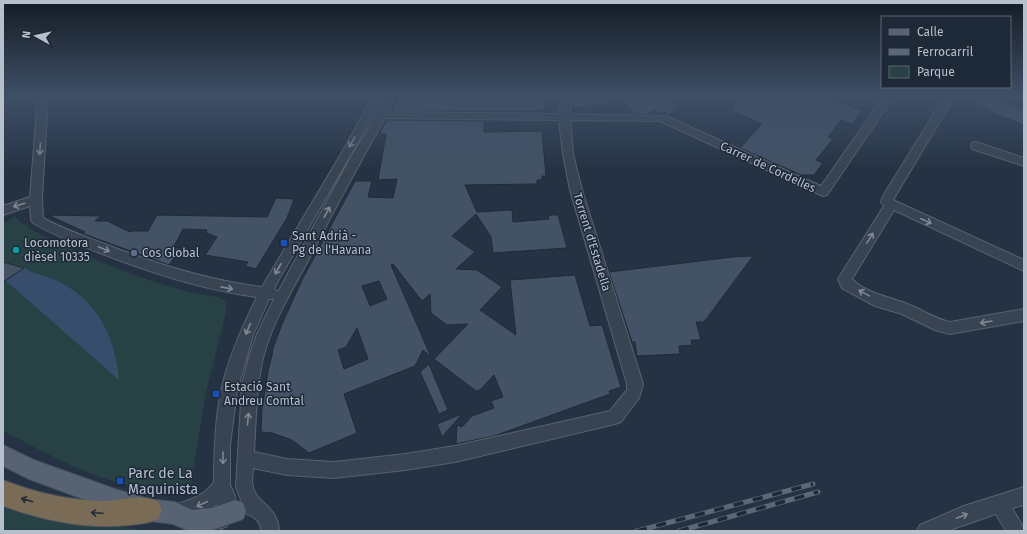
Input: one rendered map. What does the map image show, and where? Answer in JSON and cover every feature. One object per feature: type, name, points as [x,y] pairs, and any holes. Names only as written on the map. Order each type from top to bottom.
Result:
[{"type":"highway","points":[[3,493],[52,507],[88,513],[112,514],[149,510]]},
{"type":"main road","points":[[3,455],[29,468],[126,504],[149,510],[175,512],[194,521],[212,519],[224,521]]},
{"type":"street","points":[[42,121],[36,199],[37,220],[76,239],[141,264],[179,276],[222,287],[282,296]]},
{"type":"street","points":[[224,521],[226,496],[222,485],[222,445],[229,391],[246,334],[264,293],[364,121]]},
{"type":"street","points":[[272,529],[268,519],[248,498],[244,487],[250,385],[256,357],[264,334],[282,296],[356,157],[378,121]]},
{"type":"street","name":"Torrent d'Estadella","points":[[246,458],[287,467],[334,470],[405,462],[455,454],[615,417],[634,393],[635,384],[576,190],[568,154],[565,121]]},
{"type":"street","name":"Carrer de Cordelles","points":[[668,121],[823,192],[872,121]]},
{"type":"street","points":[[935,121],[887,199],[887,202],[1024,266]]},
{"type":"street","points":[[976,146],[1024,162]]},
{"type":"street","points":[[3,211],[36,199]]},
{"type":"street","points":[[891,205],[845,278],[847,284],[880,302],[905,309],[940,326],[950,328],[1024,315]]},
{"type":"street","points":[[175,512],[199,506],[210,501],[222,485]]},
{"type":"street","points":[[926,531],[964,515],[1024,496]]},
{"type":"street","points":[[1000,504],[1016,531]]},
{"type":"street","points":[[224,521],[246,507],[259,509]]},
{"type":"green space","points":[[16,215],[16,218],[38,233],[77,252],[128,273],[163,285],[217,297],[226,303],[226,312],[205,397],[191,484],[187,490],[181,493],[150,489],[100,477],[63,461],[3,431],[3,224]]},
{"type":"green space","points":[[3,505],[38,516],[137,529],[135,531],[3,531]]},
{"type":"water","points":[[24,268],[58,281],[84,299],[94,310],[109,335],[114,349],[119,380],[5,280]]},
{"type":"building","points":[[386,121],[484,121],[484,132],[542,131],[546,176],[542,176],[542,180],[537,180],[537,184],[465,185],[477,212],[512,210],[513,222],[549,219],[548,215],[558,215],[567,248],[493,253],[491,237],[476,214],[452,236],[475,252],[456,269],[477,270],[502,287],[480,310],[516,335],[510,280],[575,275],[590,326],[602,325],[621,387],[609,391],[610,394],[494,436],[456,444],[457,425],[462,427],[472,416],[494,408],[491,401],[503,397],[494,375],[480,390],[476,391],[434,359],[468,324],[447,325],[431,313],[430,294],[422,301],[393,264],[391,265],[431,357],[423,350],[415,366],[344,394],[357,433],[309,453],[292,440],[272,433],[261,432],[262,409],[268,371],[272,351],[282,324],[302,280],[355,181],[372,181],[368,197],[393,198],[397,179],[378,180],[386,134],[379,134]],"holes":[[[379,281],[387,299],[370,306],[362,286]],[[357,328],[368,359],[344,369],[338,350],[346,347]]]},
{"type":"building","points":[[755,121],[840,121],[828,137],[833,139],[816,160],[823,163],[814,175],[801,175],[740,148],[762,124]]},
{"type":"building","points":[[844,121],[854,121],[852,124]]},
{"type":"building","points":[[1013,121],[1024,121],[1024,125]]},
{"type":"building","points":[[276,198],[294,199],[287,218],[256,269],[245,266],[248,262],[205,255],[217,237],[206,233],[207,230],[183,229],[173,248],[182,248],[169,265],[82,234],[85,232],[48,215],[101,216],[95,221],[107,221],[130,232],[148,231],[157,215],[267,217]]},
{"type":"building","points":[[753,256],[704,322],[696,322],[701,340],[691,340],[692,345],[679,346],[680,354],[637,356],[635,342],[632,342],[609,272],[733,257]]},
{"type":"building","points":[[3,262],[24,268],[3,282]]},
{"type":"building","points":[[429,364],[448,410],[439,414],[420,372]]},
{"type":"building","points":[[462,414],[442,437],[437,424]]},
{"type":"railway","points":[[637,531],[813,484]]},
{"type":"railway","points":[[679,531],[818,492]]},
{"type":"place","name":"Sant Adrià - Pg de l'Havana","points":[[284,243]]},
{"type":"place","name":"Locomotora dièsel 10335","points":[[16,250]]},
{"type":"place","name":"Cos Global","points":[[134,253]]},
{"type":"place","name":"Estació Sant Andreu Comtal","points":[[216,394]]},
{"type":"place","name":"Parc de La Maquinista","points":[[120,481]]}]
